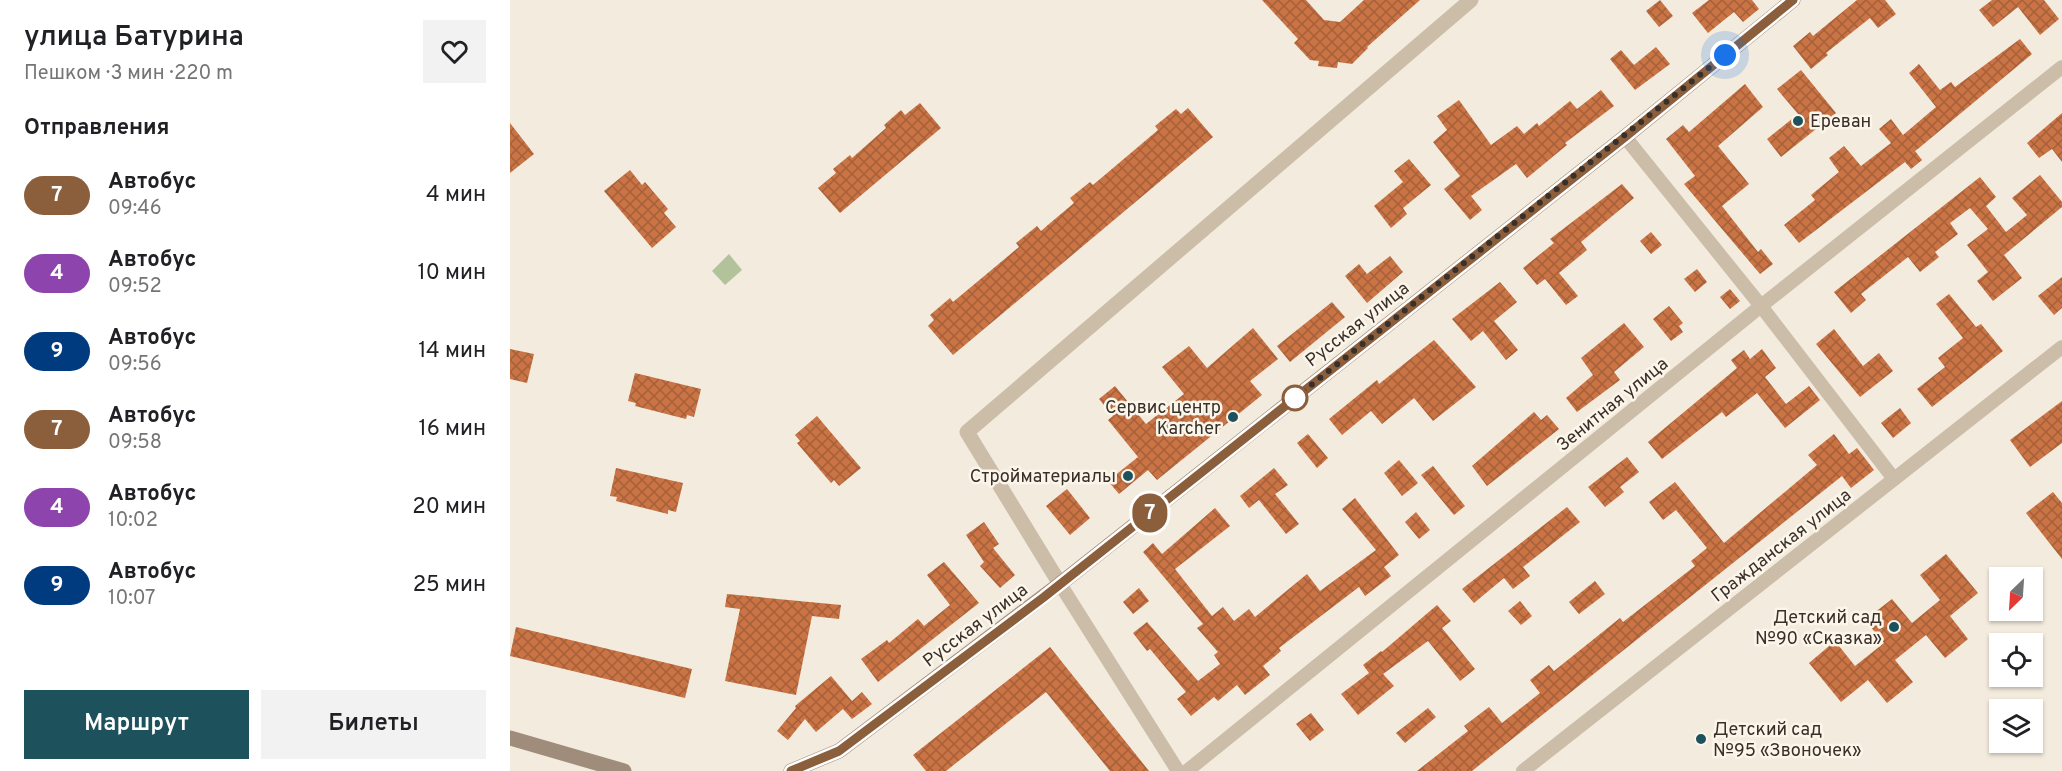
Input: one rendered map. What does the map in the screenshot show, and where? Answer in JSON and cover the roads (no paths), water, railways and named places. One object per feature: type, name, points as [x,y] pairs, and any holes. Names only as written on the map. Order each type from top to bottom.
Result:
[{"type":"main road","name":"Русская улица","points":[[795,771],[839,751],[1060,584],[1625,137],[1793,0]]},
{"type":"main road","points":[[510,738],[617,770]]},
{"type":"street","points":[[1178,771],[967,432],[1471,0]]},
{"type":"street","name":"Зенитная улица","points":[[1187,771],[1761,306],[2062,67]]},
{"type":"street","points":[[1625,137],[1761,306],[1894,479]]},
{"type":"street","name":"Гражданская улица","points":[[1523,771],[2062,347]]},
{"type":"place","name":"Ереван","points":[[1798,121]]},
{"type":"place","name":"Сервис центр Karcher","points":[[1233,417]]},
{"type":"place","name":"Стройматериалы","points":[[1128,476]]},
{"type":"place","name":"Детский сад №90 «Сказка»","points":[[1894,627]]},
{"type":"place","name":"Детский сад №95 «Звоночек»","points":[[1701,739]]}]
